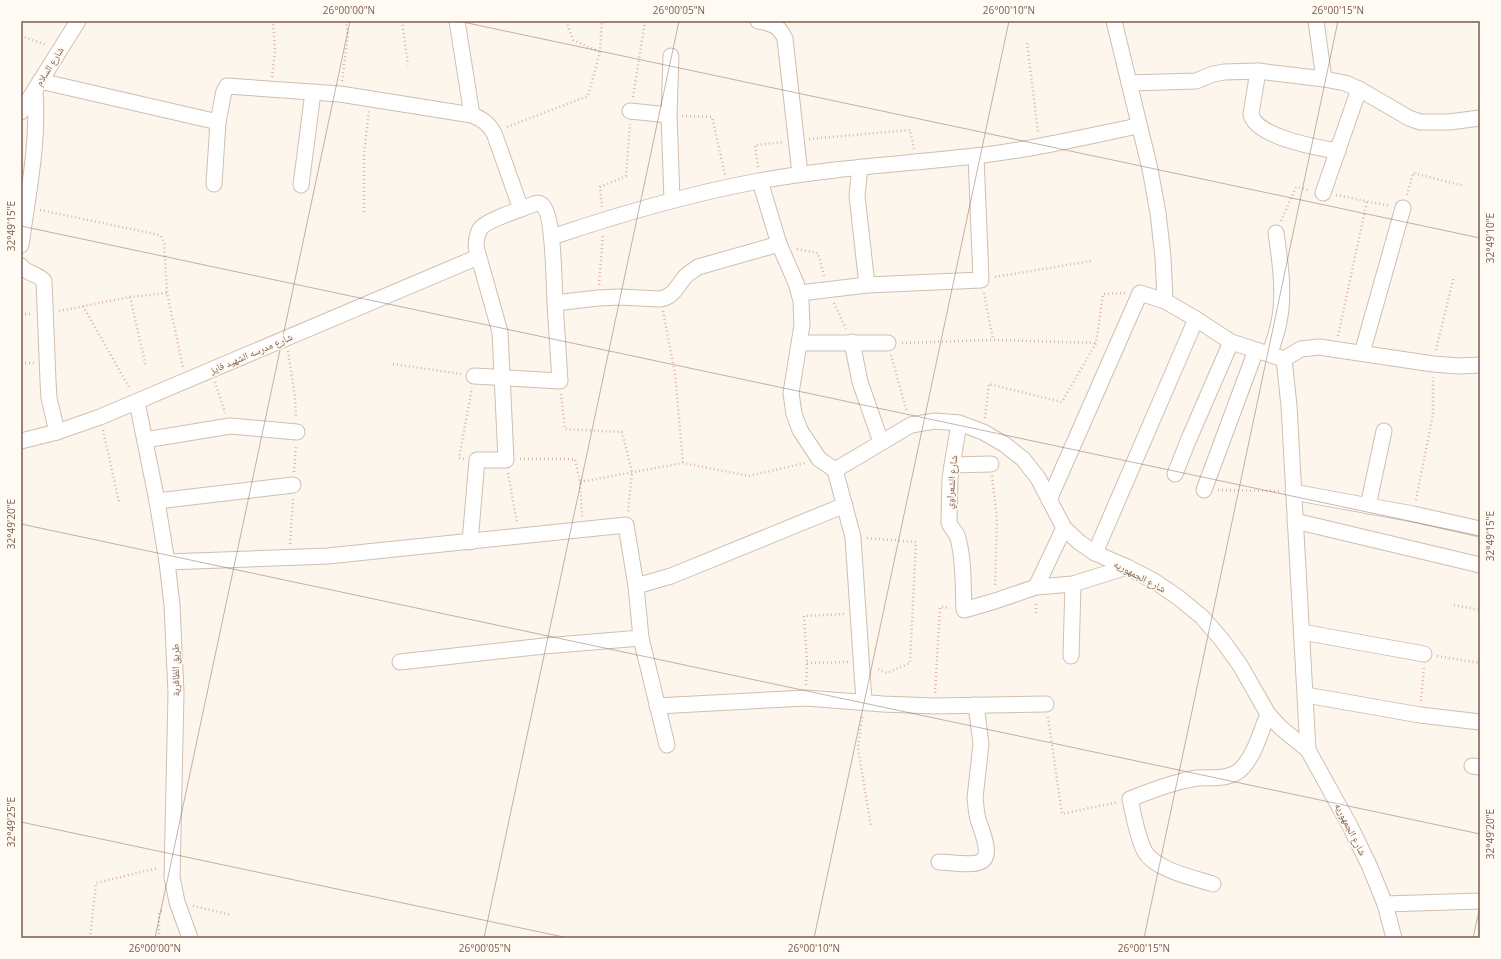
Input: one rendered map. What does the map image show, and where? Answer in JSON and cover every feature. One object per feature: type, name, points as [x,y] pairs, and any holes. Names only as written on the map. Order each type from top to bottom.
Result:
[{"type":"street","name":"شارع السلام","points":[[21,112],[78,21]]},
{"type":"street","points":[[457,21],[472,115]]},
{"type":"street","points":[[758,21],[772,24],[778,28],[785,39],[800,174]]},
{"type":"street","points":[[1114,21],[1138,126],[1150,169],[1158,212],[1163,257],[1165,301]]},
{"type":"street","points":[[1316,21],[1324,79]]},
{"type":"street","points":[[671,56],[670,115],[672,200]]},
{"type":"street","points":[[1129,83],[1196,81],[1213,74],[1224,72],[1258,71],[1345,83],[1359,89],[1414,120],[1438,123],[1480,118]]},
{"type":"street","points":[[1258,71],[1251,114],[1252,120],[1277,136],[1295,142],[1338,151]]},
{"type":"street","points":[[21,245],[24,206],[34,153],[38,85],[218,122]]},
{"type":"street","points":[[214,184],[218,122],[224,91],[227,86],[340,94],[472,115],[485,121],[494,133],[521,209]]},
{"type":"street","points":[[1323,193],[1359,89]]},
{"type":"street","points":[[301,185],[314,92]]},
{"type":"street","points":[[630,111],[670,115]]},
{"type":"street","points":[[552,237],[603,219],[672,200],[728,187],[800,174],[976,156],[1040,146],[1138,126]]},
{"type":"street","points":[[800,293],[867,285],[982,280],[976,156]]},
{"type":"street","points":[[860,167],[857,196],[867,285]]},
{"type":"street","points":[[760,181],[779,244],[800,293],[802,325],[791,393],[794,414],[800,430],[819,459],[835,470],[853,537],[864,702]]},
{"type":"street","points":[[470,542],[477,460],[506,460],[502,378],[500,332],[478,257],[476,247],[477,237],[481,227],[490,221],[539,203],[544,205],[546,210],[552,237],[560,381],[502,378],[474,376]]},
{"type":"street","points":[[1362,353],[1403,208]]},
{"type":"street","points":[[1204,490],[1263,352],[1279,323],[1281,312],[1280,269],[1276,233]]},
{"type":"street","points":[[555,304],[598,298],[666,298],[671,295],[684,278],[698,267],[779,244]]},
{"type":"street","name":"شارع مدرسه الشهيد فايز","points":[[21,441],[57,432],[100,417],[478,257]]},
{"type":"street","points":[[21,266],[24,270],[42,278],[44,281],[48,381],[57,432]]},
{"type":"street","points":[[1049,500],[1140,293],[1165,301],[1231,342],[1284,359],[1301,349],[1319,347],[1433,364],[1459,366],[1480,365]]},
{"type":"street","points":[[1095,554],[1196,319]]},
{"type":"street","points":[[852,342],[860,382],[881,442]]},
{"type":"street","points":[[1176,474],[1188,441],[1231,342]]},
{"type":"street","points":[[800,343],[888,343]]},
{"type":"street","points":[[1284,359],[1290,406],[1293,492],[1308,750]]},
{"type":"street","name":"طريق الظافرية","points":[[137,402],[157,501],[172,605],[176,686],[171,865],[177,902],[190,938]]},
{"type":"street","name":"شارع الجمهوريه","points":[[835,470],[911,425],[935,421],[959,423],[983,432],[1004,444],[1023,459],[1038,478],[1064,528],[1095,554],[1127,567],[1154,581],[1180,598],[1202,617],[1222,640],[1240,665],[1268,714],[1281,728],[1308,750],[1350,826],[1385,904],[1394,938]]},
{"type":"street","name":"شارع الشعراوي","points":[[959,423],[948,500],[949,524],[958,536],[961,555],[964,610]]},
{"type":"street","points":[[145,440],[230,426],[297,432]]},
{"type":"street","points":[[1368,506],[1384,431]]},
{"type":"street","points":[[952,465],[991,464]]},
{"type":"street","points":[[157,501],[294,485]]},
{"type":"street","points":[[1293,492],[1413,514],[1480,529]]},
{"type":"street","points":[[636,586],[671,576],[845,505]]},
{"type":"street","points":[[1295,521],[1480,564]]},
{"type":"street","points":[[167,562],[328,556],[626,525],[636,586],[641,638],[667,745]]},
{"type":"street","points":[[1036,587],[1064,528]]},
{"type":"street","points":[[964,610],[1036,587],[1073,584],[1127,567]]},
{"type":"street","points":[[1071,656],[1073,584]]},
{"type":"street","points":[[1302,632],[1424,654]]},
{"type":"street","points":[[400,662],[544,646],[641,638]]},
{"type":"street","points":[[1306,695],[1420,715],[1480,722]]},
{"type":"street","points":[[658,706],[806,698],[934,706],[1046,704]]},
{"type":"street","points":[[939,862],[978,863],[986,857],[985,843],[978,819],[975,798],[980,744],[976,705]]},
{"type":"street","points":[[1213,884],[1164,868],[1150,858],[1145,851],[1139,836],[1130,799],[1163,786],[1196,778],[1220,778],[1236,773],[1245,766],[1250,758],[1268,714]]},
{"type":"street","points":[[1385,904],[1480,901]]},
{"type":"path","points":[[271,89],[275,50],[273,21]]},
{"type":"path","points":[[340,94],[348,35],[346,21]]},
{"type":"path","points":[[402,21],[408,65]]},
{"type":"path","points":[[566,21],[573,40],[600,52]]},
{"type":"path","points":[[494,133],[588,96],[600,52],[602,21]]},
{"type":"path","points":[[598,298],[603,219],[600,187],[626,176],[630,111],[645,21]]},
{"type":"path","points":[[21,36],[60,49]]},
{"type":"path","points":[[1027,43],[1040,146]]},
{"type":"path","points":[[364,212],[364,154],[370,98]]},
{"type":"path","points":[[670,115],[712,117],[728,187]]},
{"type":"path","points":[[760,181],[755,144],[910,130],[917,161]]},
{"type":"path","points":[[1276,233],[1296,187],[1403,208],[1413,173],[1464,186]]},
{"type":"path","points":[[1335,350],[1367,201]]},
{"type":"path","points":[[24,206],[161,236],[164,242],[167,293],[186,381]]},
{"type":"path","points":[[779,244],[793,249],[818,253],[828,290],[852,342]]},
{"type":"path","points":[[993,340],[982,280],[1091,261]]},
{"type":"path","points":[[1413,514],[1433,414],[1433,364],[1454,276]]},
{"type":"path","points":[[45,314],[130,297],[167,293]]},
{"type":"path","points":[[983,432],[989,384],[1062,402],[1096,343],[1103,294],[1140,293]]},
{"type":"path","points":[[130,297],[146,367]]},
{"type":"path","points":[[660,299],[675,374],[683,463]]},
{"type":"path","points":[[83,306],[137,402]]},
{"type":"path","points":[[286,338],[295,397],[297,432],[289,558]]},
{"type":"path","points":[[911,425],[888,343],[993,340],[1096,343]]},
{"type":"path","points":[[394,364],[474,376],[459,458],[477,460]]},
{"type":"path","points":[[211,370],[230,426]]},
{"type":"path","points":[[560,381],[565,429],[622,432],[632,472],[626,525]]},
{"type":"path","points":[[100,417],[119,502]]},
{"type":"path","points":[[520,537],[506,460],[574,459],[580,482],[582,529]]},
{"type":"path","points":[[580,482],[683,463],[749,476],[819,459]]},
{"type":"path","points":[[991,464],[996,518],[995,601]]},
{"type":"path","points":[[1204,490],[1293,492]]},
{"type":"path","points":[[807,663],[862,661],[887,673],[910,663],[916,542],[853,537]]},
{"type":"path","points":[[1454,605],[1480,610]]},
{"type":"path","points":[[934,706],[940,607],[964,610]]},
{"type":"path","points":[[806,698],[807,663],[804,616],[858,613]]},
{"type":"path","points":[[1420,715],[1424,654],[1480,664]]},
{"type":"path","points":[[864,702],[858,748],[871,827]]},
{"type":"path","points":[[1046,704],[1062,814],[1130,799]]},
{"type":"path","points":[[90,938],[96,883],[171,865]]},
{"type":"path","points":[[159,938],[159,912],[177,902],[232,915]]}]
